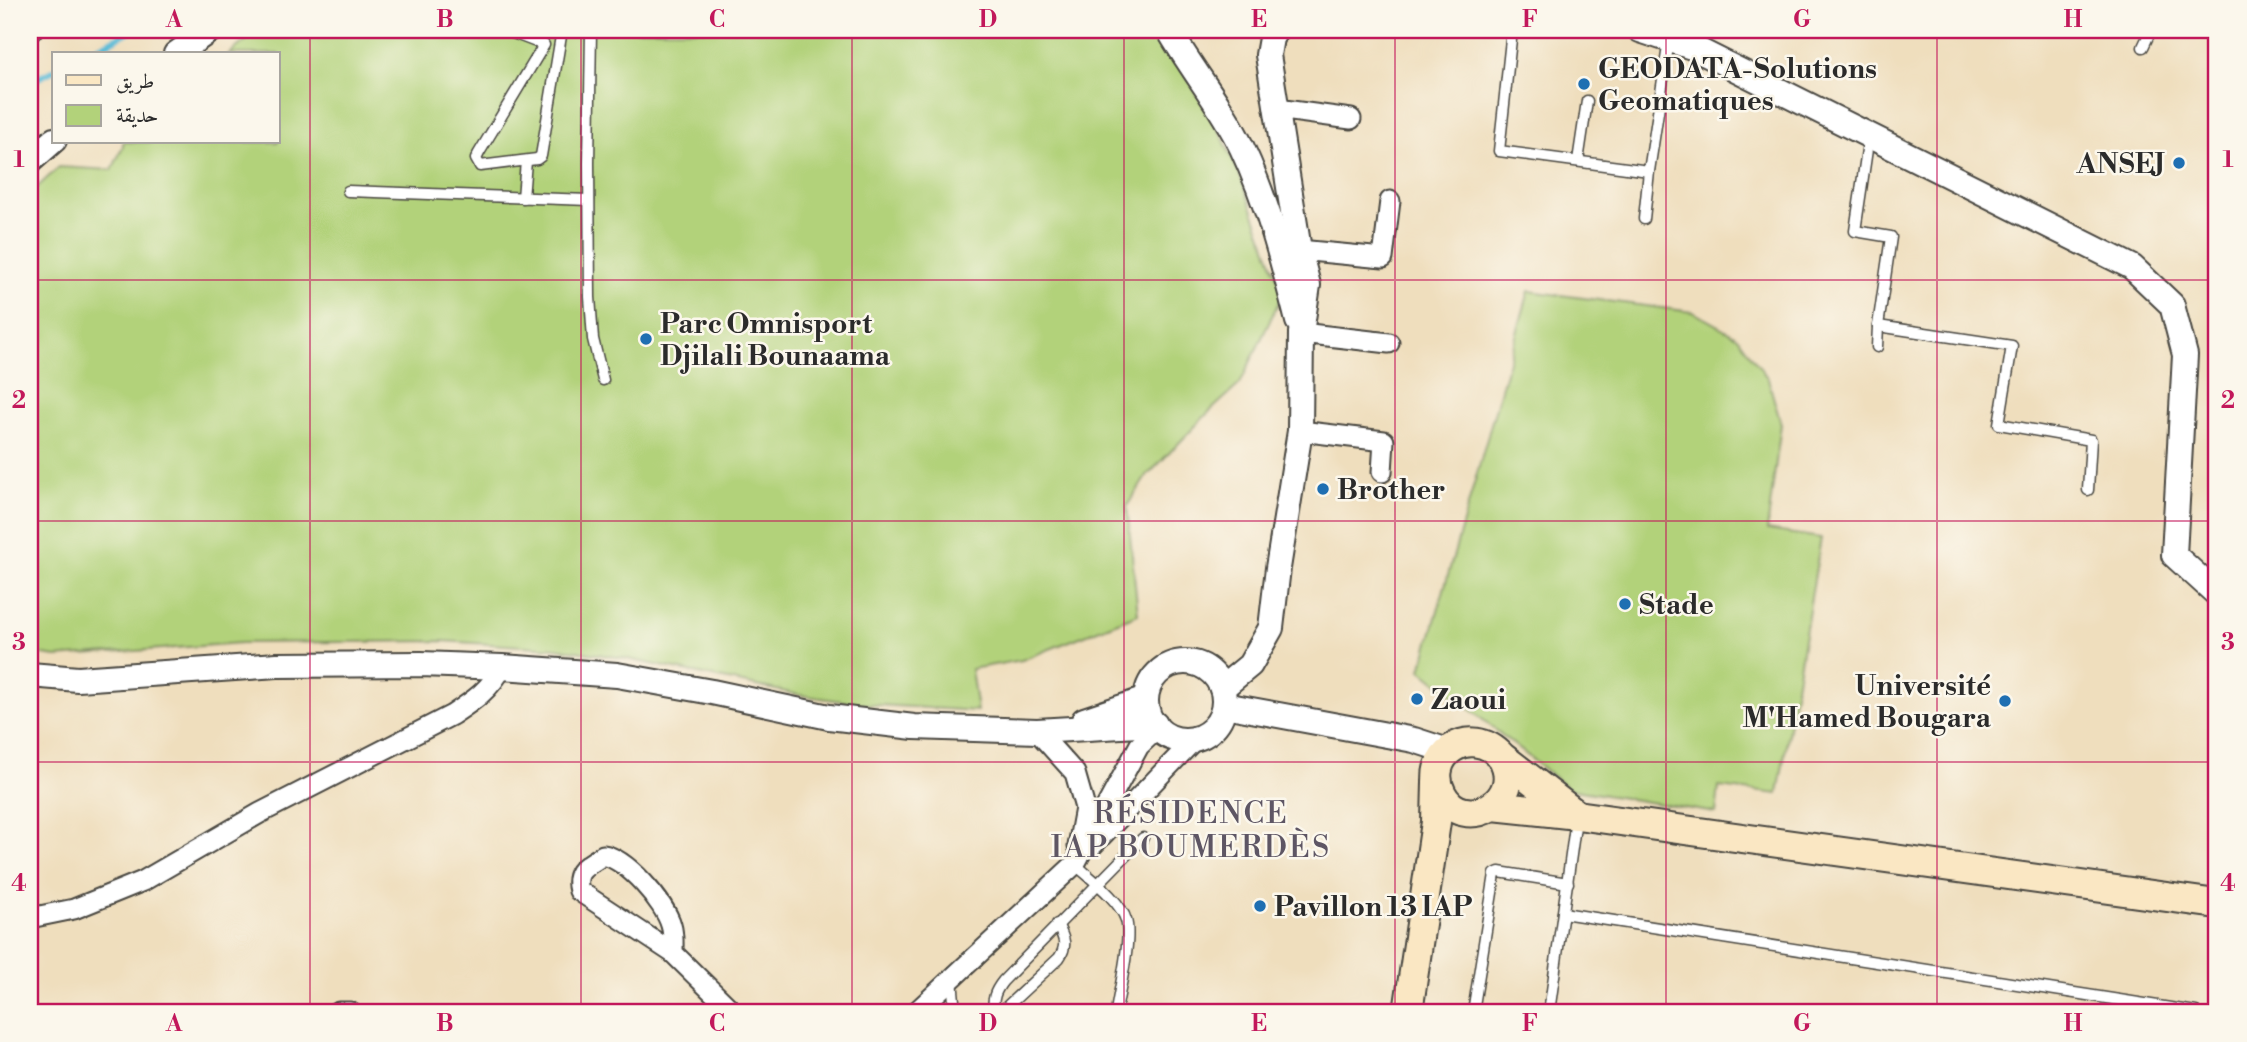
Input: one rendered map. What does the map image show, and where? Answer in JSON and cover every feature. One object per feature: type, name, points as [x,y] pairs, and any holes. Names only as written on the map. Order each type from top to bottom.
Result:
[{"type":"main road","points":[[1408,1012],[1436,822],[1439,765],[1448,751],[1462,742],[1483,743],[1494,748],[1577,815]]},
{"type":"main road","points":[[1428,1012],[1453,838],[1480,809],[1504,794],[1508,782],[1503,757]]},
{"type":"main road","points":[[1437,782],[1443,797],[1454,808],[1577,815],[2217,904]]},
{"type":"street","points":[[179,52],[210,30]]},
{"type":"street","points":[[1169,30],[1221,109],[1242,147],[1270,214],[1301,333]]},
{"type":"street","points":[[1223,696],[1215,676],[1208,669],[1190,662],[1177,663],[1167,666],[1156,675],[1149,686],[1147,711],[1156,726],[1171,737],[1184,740],[1207,733],[1216,724],[1223,696],[1250,665],[1271,628],[1300,430],[1301,333],[1308,285],[1299,250],[1268,55],[1271,38],[1276,30]]},
{"type":"street","points":[[1640,30],[1692,47],[2132,267],[2172,306],[2185,355],[2174,555],[2217,594]]},
{"type":"street","points":[[1277,109],[1350,119]]},
{"type":"street","points":[[30,162],[52,142]]},
{"type":"street","points":[[1299,250],[1383,258],[1390,201]]},
{"type":"street","points":[[1301,333],[1389,343]]},
{"type":"street","points":[[1300,430],[1384,441],[1382,472]]},
{"type":"street","points":[[31,677],[78,679],[277,665],[421,664],[502,667],[617,675],[712,692],[829,718],[914,727],[1045,730],[1156,726]]},
{"type":"street","points":[[30,918],[74,909],[144,881],[260,813],[452,715],[481,695],[495,681],[502,667]]},
{"type":"street","points":[[1223,696],[1414,740],[1448,751]]},
{"type":"street","points":[[1045,730],[1146,699]]},
{"type":"street","points":[[1075,864],[1139,746],[1156,726]]},
{"type":"street","points":[[1045,730],[1075,773],[1085,808],[1075,864]]},
{"type":"street","points":[[916,1012],[1075,864],[1195,738]]},
{"type":"street","points":[[673,953],[672,927],[667,915],[647,887],[621,861],[603,855],[579,872],[576,881],[579,891],[673,953],[733,1012]]},
{"type":"street","points":[[340,1012],[350,1012]]},
{"type":"lane","points":[[505,30],[559,52]]},
{"type":"lane","points":[[544,46],[476,159],[480,166],[537,159],[543,150],[562,30]]},
{"type":"lane","points":[[591,30],[590,297],[593,339],[603,380]]},
{"type":"lane","points":[[1512,30],[1500,151],[1649,171]]},
{"type":"lane","points":[[2143,47],[2151,30]]},
{"type":"lane","points":[[1644,219],[1670,39]]},
{"type":"lane","points":[[1578,162],[1587,100]]},
{"type":"lane","points":[[1870,136],[1855,231],[1891,237],[1877,347]]},
{"type":"lane","points":[[523,198],[526,160]]},
{"type":"lane","points":[[348,191],[589,200]]},
{"type":"lane","points":[[1878,326],[2012,346],[1999,424],[2091,440],[2088,490]]},
{"type":"lane","points":[[1549,1012],[1577,815]]},
{"type":"lane","points":[[994,1012],[992,1002],[1003,981],[1143,838]]},
{"type":"lane","points":[[1075,864],[1117,904],[1126,920],[1127,940],[1116,1012]]},
{"type":"lane","points":[[1474,1012],[1495,874],[1499,872],[1568,883]]},
{"type":"lane","points":[[1563,913],[2196,1012]]},
{"type":"lane","points":[[1001,1012],[1059,958],[1066,942],[1057,924]]},
{"type":"lane","points":[[952,978],[955,1012]]},
{"type":"green space","name":"Parc Omnisport Djilali Bounaama","points":[[259,30],[1159,30],[1221,134],[1239,173],[1283,293],[1240,384],[1146,477],[1127,506],[1138,614],[1022,660],[971,669],[977,711],[862,704],[800,695],[623,658],[555,648],[442,641],[241,643],[56,657],[30,653],[30,194],[59,167],[112,170],[123,144],[280,144],[280,52],[232,52]]},
{"type":"green space","name":"Stade","points":[[1529,291],[1693,312],[1738,337],[1768,379],[1781,424],[1767,530],[1821,538],[1778,794],[1719,787],[1716,813],[1569,789],[1421,670]]},
{"type":"waterway","points":[[90,52],[132,30]]},
{"type":"waterway","points":[[30,82],[52,71]]},
{"type":"place","name":"GEODATA-Solutions Geomatiques","points":[[1584,84]]},
{"type":"place","name":"ANSEJ","points":[[2179,163]]},
{"type":"place","name":"Parc Omnisport Djilali Bounaama","points":[[646,339]]},
{"type":"place","name":"Brother","points":[[1323,489]]},
{"type":"place","name":"Stade","points":[[1625,604]]},
{"type":"place","name":"Zaoui","points":[[1417,699]]},
{"type":"place","name":"Université M'Hamed Bougara","points":[[2005,701]]},
{"type":"place","name":"Pavillon 13 IAP","points":[[1260,906]]},
{"type":"district","name":"RÉSIDENCE IAP BOUMERDÈS","points":[[1191,830]]}]
